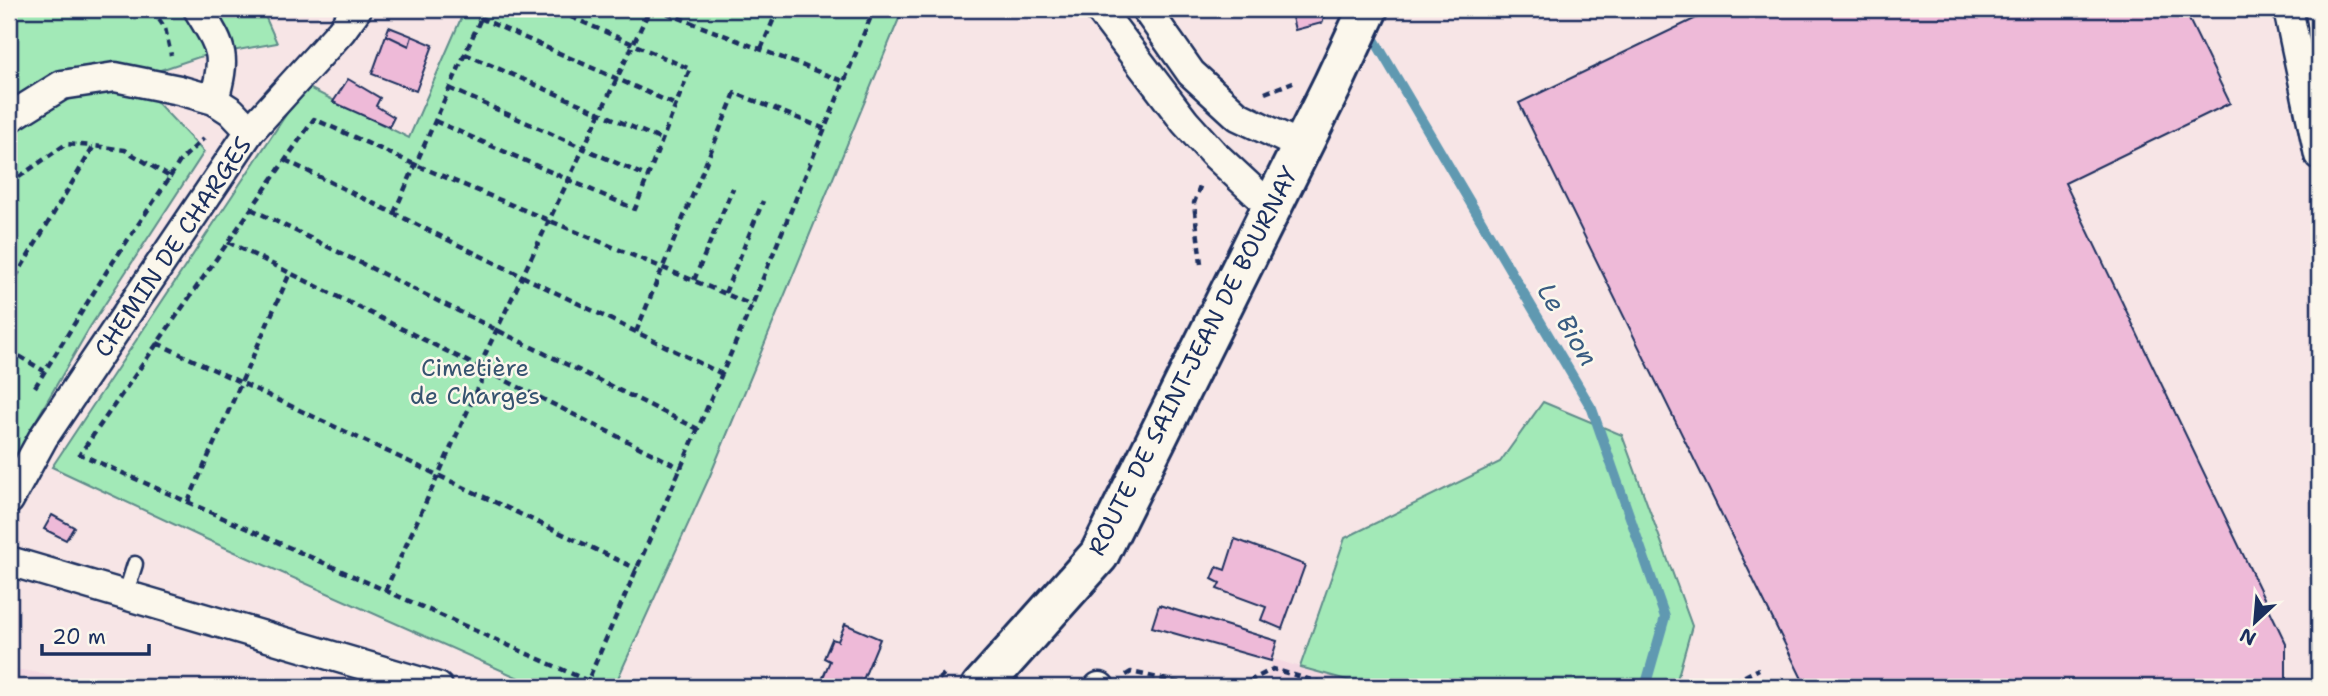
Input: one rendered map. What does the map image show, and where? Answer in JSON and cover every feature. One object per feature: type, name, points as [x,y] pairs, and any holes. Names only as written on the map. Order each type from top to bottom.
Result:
[{"type":"main road","name":"ROUTE DE SAINT-JEAN DE BOURNAY","points":[[965,678],[1099,555],[1301,146],[1317,82],[1368,9]]},
{"type":"street","points":[[198,9],[218,42],[223,64],[222,105]]},
{"type":"street","name":"CHEMIN DE CHARGES","points":[[9,500],[43,438],[250,131],[341,31],[357,9]]},
{"type":"street","points":[[1099,9],[1185,122],[1213,153],[1271,207]]},
{"type":"street","points":[[1146,9],[1191,73],[1238,116],[1301,146]]},
{"type":"street","points":[[2288,9],[2319,155]]},
{"type":"street","points":[[9,118],[62,85],[115,77],[179,90],[222,105],[250,131]]},
{"type":"street","points":[[9,561],[438,687]]},
{"type":"lane","points":[[125,596],[135,564]]},
{"type":"path","points":[[152,9],[165,28],[179,90]]},
{"type":"path","points":[[394,213],[485,9]]},
{"type":"path","points":[[435,121],[635,209],[690,69],[553,9]]},
{"type":"path","points":[[479,367],[650,9]]},
{"type":"path","points":[[656,9],[845,82]]},
{"type":"path","points":[[761,49],[778,9]]},
{"type":"path","points":[[752,305],[416,165],[314,119],[80,454],[586,684],[752,305],[874,9]]},
{"type":"path","points":[[480,18],[676,105]]},
{"type":"path","points":[[465,54],[662,140]]},
{"type":"path","points":[[1238,116],[1257,96],[1317,82]]},
{"type":"path","points":[[449,88],[648,177]]},
{"type":"path","points":[[636,332],[735,93],[825,129]]},
{"type":"path","points":[[32,392],[107,271],[180,161],[222,105]]},
{"type":"path","points":[[9,184],[66,144],[125,150],[170,177]]},
{"type":"path","points":[[9,288],[94,146]]},
{"type":"path","points":[[1202,270],[1194,203],[1213,153]]},
{"type":"path","points":[[285,160],[722,374]]},
{"type":"path","points":[[694,280],[733,188]]},
{"type":"path","points":[[725,293],[763,201]]},
{"type":"path","points":[[251,209],[698,429]]},
{"type":"path","points":[[228,242],[681,468]]},
{"type":"path","points":[[188,502],[243,384],[290,273]]},
{"type":"path","points":[[9,302],[16,320],[9,334]]},
{"type":"path","points":[[157,343],[636,569]]},
{"type":"path","points":[[9,350],[44,371]]},
{"type":"path","points":[[386,591],[486,371]]},
{"type":"path","points":[[1238,687],[1273,669],[1336,687]]},
{"type":"path","points":[[1723,687],[1759,669]]},
{"type":"path","points":[[1099,687],[1131,672],[1200,687]]},
{"type":"path","points":[[930,687],[965,678]]},
{"type":"shaded area","points":[[1273,659],[1300,667],[1372,687],[1264,687]]},
{"type":"shaded area","points":[[9,668],[126,687],[9,687]]},
{"type":"green space","points":[[9,9],[262,9],[277,43],[199,57],[113,86],[154,99],[204,152],[90,327],[9,467]]},
{"type":"green space","name":"Cimetière de Charges","points":[[465,9],[903,9],[709,478],[614,687],[539,687],[199,536],[52,467],[305,86],[409,138]]},
{"type":"green space","points":[[1543,402],[1622,435],[1692,626],[1675,687],[1372,687],[1300,667],[1345,538],[1500,462]]},
{"type":"building","points":[[1290,9],[1328,9],[1322,23],[1295,30]]},
{"type":"building","points":[[1715,9],[2184,9],[2230,103],[2065,183],[2286,644],[2286,687],[1806,687],[1519,103]]},
{"type":"building","points":[[389,27],[412,36],[409,46],[386,35]]},
{"type":"building","points":[[386,35],[409,46],[412,36],[433,45],[416,91],[372,74]]},
{"type":"building","points":[[348,79],[380,98],[376,106],[394,117],[389,127],[333,102]]},
{"type":"building","points":[[52,515],[74,527],[66,540],[44,529]]},
{"type":"building","points":[[1235,539],[1305,565],[1282,629],[1261,620],[1266,607],[1217,589],[1220,583],[1212,579],[1217,567],[1225,570]]},
{"type":"building","points":[[1159,605],[1277,641],[1271,661],[1152,627]]},
{"type":"building","points":[[845,624],[880,639],[860,687],[819,687],[830,661],[824,658],[832,639],[838,641]]},
{"type":"waterway","name":"Le Bion","points":[[1368,29],[1592,409],[1665,617],[1645,687]]}]
